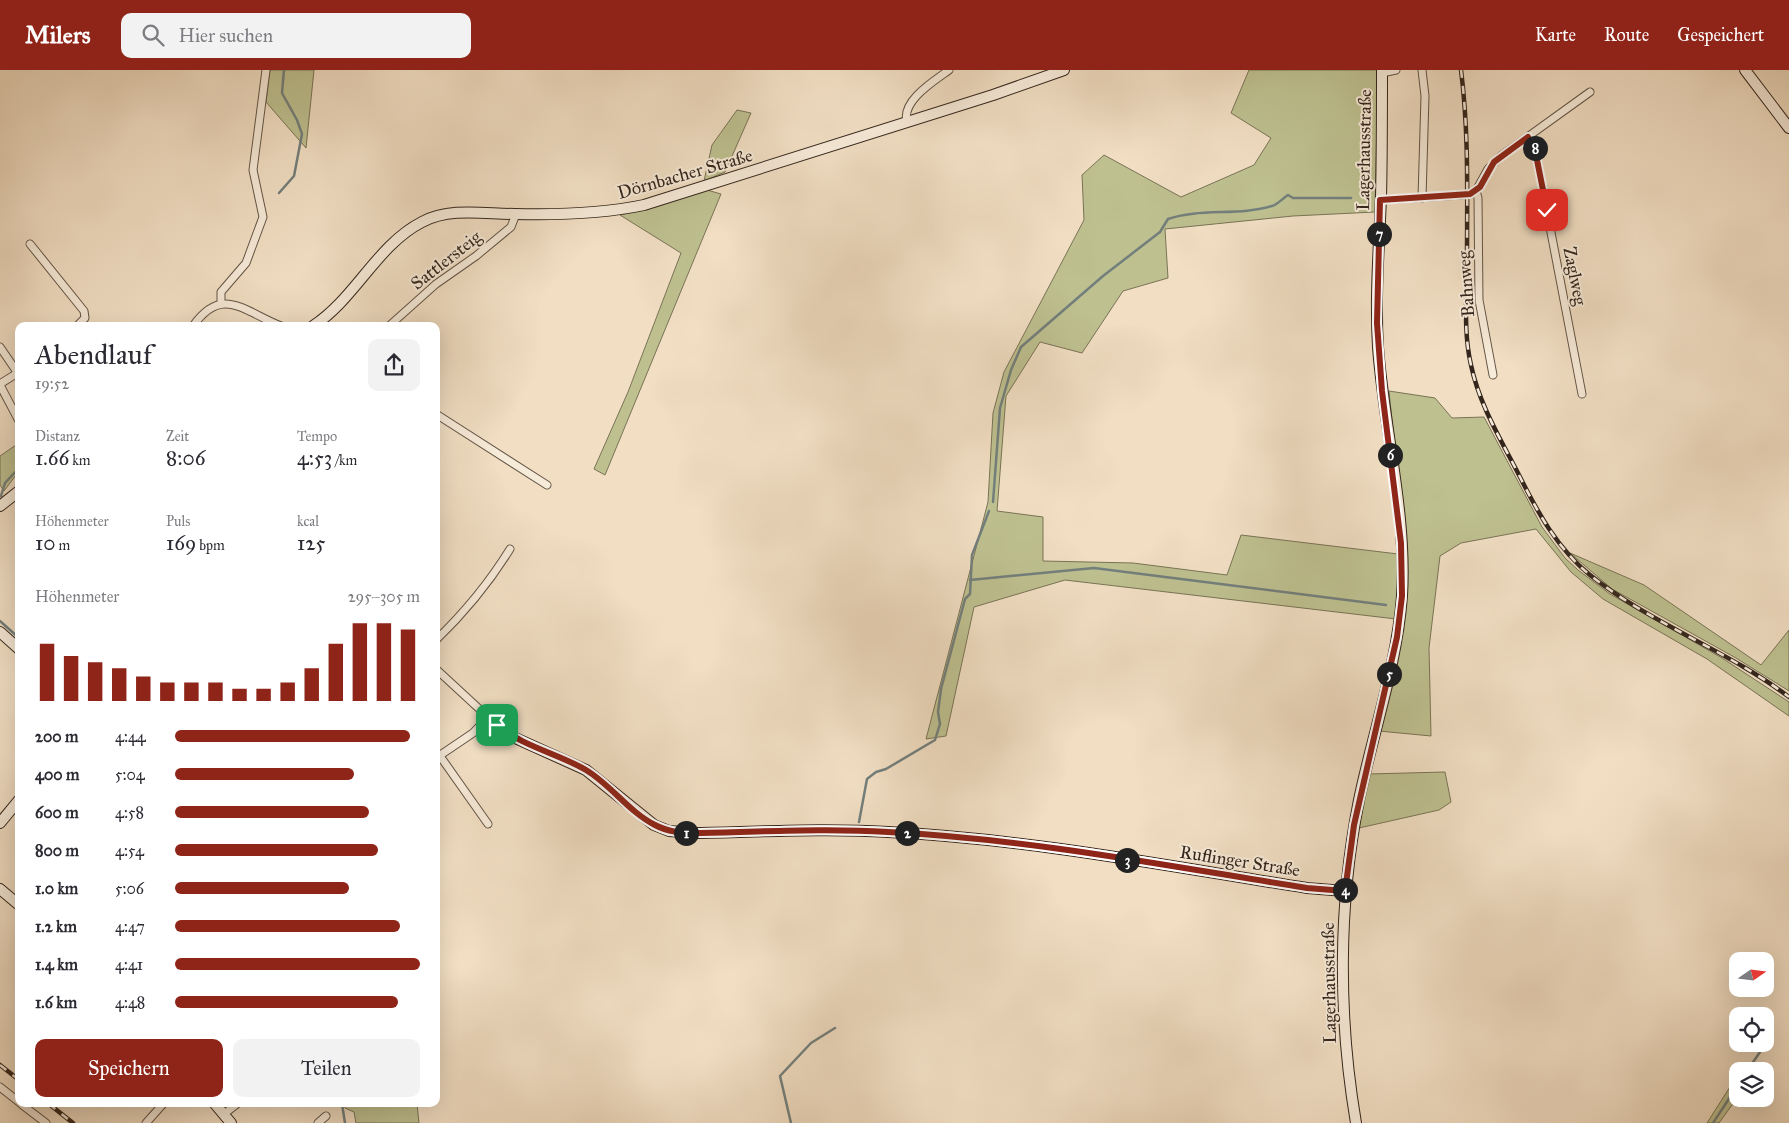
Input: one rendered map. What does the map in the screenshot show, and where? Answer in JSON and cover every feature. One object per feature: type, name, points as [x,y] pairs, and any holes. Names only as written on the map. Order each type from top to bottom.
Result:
[{"type":"street","points":[[221,303],[223,290],[248,259],[263,217],[253,170],[266,70]]},
{"type":"street","points":[[907,122],[908,108],[926,88],[949,70]]},
{"type":"street","name":"Dörnbacher Straße","points":[[318,322],[335,308],[401,237],[422,222],[439,215],[456,213],[602,212],[644,205],[1064,70]]},
{"type":"street","points":[[1382,71],[1396,70]]},
{"type":"street","points":[[1422,70],[1425,96],[1422,198]]},
{"type":"street","points":[[1745,70],[1789,128]]},
{"type":"street","name":"Lagerhausstraße","points":[[1356,1123],[1349,1070],[1344,1002],[1345,891],[1358,807],[1397,637],[1402,596],[1401,543],[1382,391],[1377,323],[1382,71]]},
{"type":"street","points":[[1380,200],[1462,195],[1476,191],[1494,162],[1590,92]]},
{"type":"street","name":"Zaglweg","points":[[1528,137],[1535,150],[1582,394]]},
{"type":"street","name":"Bahnweg","points":[[1476,191],[1478,198],[1479,300],[1493,375]]},
{"type":"street","name":"Sattlersteig","points":[[393,322],[436,284],[511,228],[516,214]]},
{"type":"street","points":[[30,244],[84,311],[85,318],[81,322]]},
{"type":"street","points":[[196,322],[209,307],[221,303],[230,304],[272,322]]},
{"type":"street","points":[[0,347],[15,368]]},
{"type":"street","points":[[15,374],[0,384],[15,413]]},
{"type":"street","points":[[440,417],[547,485]]},
{"type":"street","points":[[0,506],[15,495]]},
{"type":"street","points":[[440,636],[472,603],[490,581],[510,549]]},
{"type":"street","points":[[0,632],[15,645]]},
{"type":"street","name":"Ruflinger Straße","points":[[440,673],[488,717],[513,737],[586,770],[605,784],[645,820],[669,831],[696,833],[873,831],[924,834],[1039,846],[1307,888],[1345,891]]},
{"type":"street","points":[[440,756],[473,733],[488,717]]},
{"type":"street","points":[[440,760],[488,824]]},
{"type":"street","points":[[0,824],[15,805]]},
{"type":"street","points":[[0,889],[15,902]]},
{"type":"street","points":[[0,1087],[15,1099]]},
{"type":"street","points":[[25,1107],[46,1123]]},
{"type":"street","points":[[146,1123],[160,1107]]},
{"type":"street","points":[[218,1107],[231,1123]]},
{"type":"street","points":[[224,1114],[232,1107]]},
{"type":"street","points":[[318,1123],[326,1116]]},
{"type":"green space","points":[[270,70],[314,70],[306,148],[266,102]]},
{"type":"green space","points":[[1249,70],[1378,70],[1375,212],[1293,216],[1165,229],[1168,278],[1123,291],[1082,353],[1040,342],[1006,396],[997,511],[1043,517],[1043,561],[1133,563],[1227,575],[1241,535],[1398,554],[1396,619],[1065,580],[974,607],[946,736],[926,739],[988,502],[993,413],[1004,372],[1084,220],[1082,175],[1104,155],[1181,197],[1254,165],[1271,138],[1231,113]]},
{"type":"green space","points":[[737,110],[751,113],[725,172],[704,181],[712,145]]},
{"type":"green space","points":[[707,190],[721,194],[605,475],[594,469],[628,392],[681,253],[620,215],[661,205]]},
{"type":"green space","points":[[1389,391],[1435,398],[1452,418],[1484,417],[1542,527],[1565,558],[1610,594],[1722,658],[1789,702],[1789,716],[1707,659],[1603,599],[1571,572],[1536,529],[1461,543],[1440,556],[1429,648],[1431,736],[1379,731],[1405,548]]},
{"type":"green space","points":[[15,446],[15,476],[4,491],[0,485],[0,456]]},
{"type":"green space","points":[[1570,553],[1644,585],[1761,665],[1789,630],[1789,691],[1736,658],[1612,589]]},
{"type":"green space","points":[[1445,772],[1451,802],[1439,810],[1359,828],[1369,774]]},
{"type":"green space","points":[[1729,1089],[1729,1107],[1731,1107],[1719,1123],[1707,1123]]},
{"type":"green space","points":[[417,1107],[419,1123],[356,1123],[354,1112],[345,1108]]},
{"type":"waterway","points":[[279,193],[294,176],[302,134],[297,120],[282,93],[284,70]]},
{"type":"waterway","points":[[993,502],[1000,408],[1011,370],[1021,347],[1103,276],[1160,232],[1168,219],[1192,214],[1260,209],[1274,205],[1288,195],[1293,198],[1351,198]]},
{"type":"waterway","points":[[1,496],[5,483],[15,472]]},
{"type":"waterway","points":[[859,822],[867,779],[876,772],[886,769],[935,740],[940,724],[938,712],[941,689],[965,599],[970,594],[972,555],[989,511]]},
{"type":"waterway","points":[[970,580],[1094,568],[1386,605]]},
{"type":"waterway","points":[[0,621],[15,634]]},
{"type":"waterway","points":[[791,1123],[780,1076],[811,1043],[835,1028]]},
{"type":"waterway","points":[[1753,1062],[1760,1052]]},
{"type":"waterway","points":[[1713,1123],[1729,1099]]},
{"type":"waterway","points":[[342,1107],[345,1123]]},
{"type":"railway","points":[[1461,70],[1466,141],[1466,313],[1471,365],[1485,408],[1526,489],[1558,542],[1578,565],[1590,575],[1638,608],[1740,665],[1789,697]]},
{"type":"railway","points":[[0,1065],[15,1077]]},
{"type":"railway","points":[[53,1107],[73,1123]]},
{"type":"route","points":[[497,725],[513,737],[586,770],[605,784],[645,820],[669,831],[696,833],[873,831],[924,834],[1039,846],[1307,888],[1345,891],[1354,825],[1367,761],[1397,637],[1402,596],[1401,543],[1378,349],[1377,267],[1380,200],[1470,194],[1480,187],[1488,169],[1494,162],[1528,137],[1534,144],[1547,210]]}]
